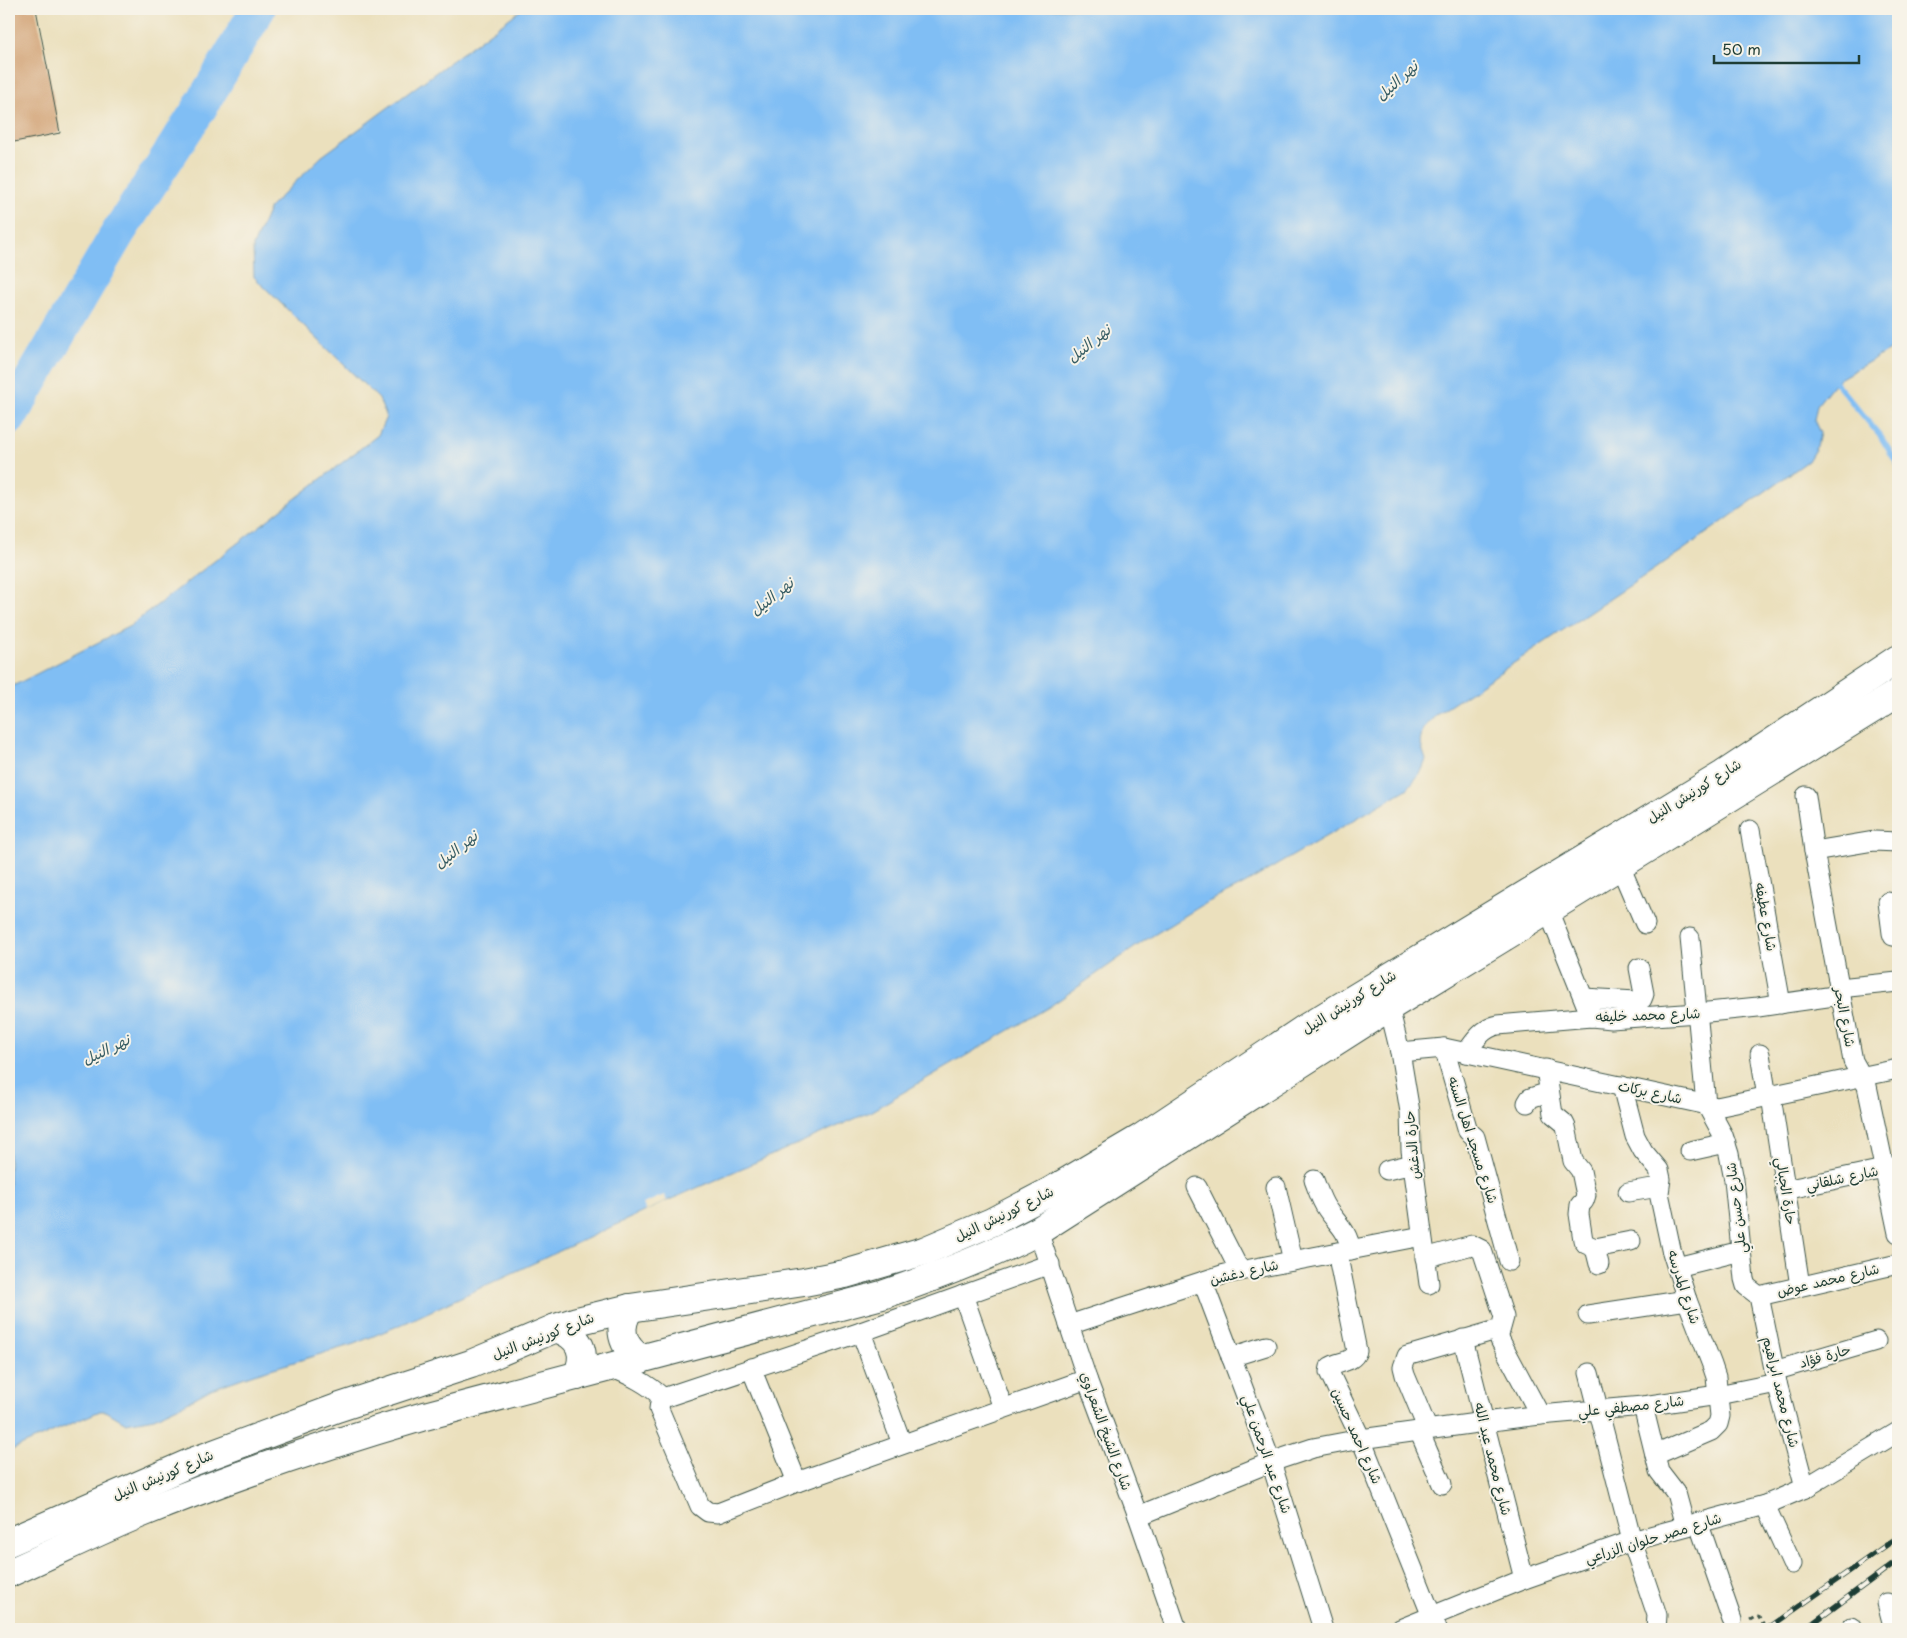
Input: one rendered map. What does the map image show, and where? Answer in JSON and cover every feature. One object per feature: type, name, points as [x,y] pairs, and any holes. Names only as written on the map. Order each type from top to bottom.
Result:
[{"type":"highway","name":"شارع كورنيش النيل","points":[[9,1542],[192,1462],[336,1408],[471,1364],[556,1328],[630,1308],[804,1282],[844,1274],[924,1251],[1000,1219],[1141,1138],[1309,1026],[1723,775],[1898,659]]},
{"type":"highway","name":"شارع كورنيش النيل","points":[[9,1573],[137,1516],[294,1456],[421,1417],[882,1295],[915,1284],[1011,1245],[1038,1231],[1389,1007],[1898,693]]},
{"type":"highway","points":[[630,1308],[624,1316],[622,1336],[626,1346],[640,1358]]},
{"type":"highway","points":[[556,1328],[566,1331],[580,1346],[582,1366],[577,1376]]},
{"type":"street","name":"شارع البحر","points":[[1806,796],[1814,851],[1853,1061],[1867,1086],[1891,1167],[1898,1233]]},
{"type":"street","name":"شارع عطيفه","points":[[1750,830],[1782,1004]]},
{"type":"street","points":[[1814,851],[1874,841],[1898,842]]},
{"type":"street","points":[[1620,866],[1645,924]]},
{"type":"street","points":[[1888,902],[1892,933],[1893,936],[1898,937]]},
{"type":"street","points":[[1548,910],[1591,1017]]},
{"type":"street","name":"شارع حسن علي","points":[[1690,938],[1706,1104],[1726,1143],[1734,1180],[1746,1286],[1759,1296]]},
{"type":"street","points":[[1584,998],[1636,1001],[1642,999],[1644,994],[1640,968]]},
{"type":"street","name":"شارع محمد خليفه","points":[[1466,1053],[1483,1032],[1491,1026],[1591,1017],[1611,1019],[1698,1013],[1782,1004],[1898,982]]},
{"type":"street","name":"حارة الدغش","points":[[1389,1007],[1400,1052],[1410,1112],[1413,1164],[1429,1284]]},
{"type":"street","name":"شارع بركات","points":[[1400,1052],[1444,1048],[1721,1107],[1898,1069]]},
{"type":"street","name":"شارع مسجد اهل السنه","points":[[1444,1048],[1468,1131],[1475,1137],[1510,1261]]},
{"type":"street","name":"حارة الجبالي","points":[[1760,1054],[1786,1190],[1800,1286]]},
{"type":"street","points":[[1546,1070],[1553,1114],[1564,1122],[1566,1126],[1573,1161],[1581,1171],[1584,1182],[1586,1195],[1580,1205],[1579,1214],[1583,1240],[1597,1256],[1631,1241]]},
{"type":"street","name":"شارع المدرسه","points":[[1622,1086],[1635,1136],[1643,1151],[1660,1170],[1661,1202],[1677,1268],[1712,1365],[1720,1416],[1718,1424],[1711,1432],[1655,1455]]},
{"type":"street","points":[[1527,1103],[1530,1098],[1549,1092]]},
{"type":"street","points":[[1690,1151],[1726,1143]]},
{"type":"street","points":[[1387,1170],[1413,1164]]},
{"type":"street","name":"شارع شلقاني","points":[[1786,1190],[1891,1167]]},
{"type":"street","points":[[1314,1180],[1328,1210],[1344,1229],[1348,1237],[1344,1251]]},
{"type":"street","points":[[1628,1192],[1659,1186]]},
{"type":"street","points":[[1196,1187],[1240,1271]]},
{"type":"street","points":[[1276,1187],[1293,1261]]},
{"type":"street","name":"شارع الشيخ الشعراوي","points":[[1038,1231],[1087,1379],[1138,1516],[1177,1629]]},
{"type":"street","name":"شارع دغشن","points":[[1070,1325],[1240,1271],[1422,1236]]},
{"type":"street","points":[[1425,1258],[1472,1245],[1482,1250],[1504,1317],[1499,1335],[1501,1342],[1540,1415]]},
{"type":"street","name":"شارع احمد حسين","points":[[1344,1251],[1357,1352],[1351,1359],[1330,1367],[1329,1372],[1361,1439],[1434,1623]]},
{"type":"street","points":[[1677,1268],[1741,1251]]},
{"type":"street","points":[[1050,1264],[861,1332],[663,1398],[660,1402],[660,1409],[696,1499],[700,1506],[708,1512],[718,1513],[797,1482],[1087,1379]]},
{"type":"street","name":"شارع محمد عوض","points":[[1759,1296],[1898,1264]]},
{"type":"street","name":"شارع عبد الرحمن علي","points":[[1203,1282],[1271,1462],[1323,1629]]},
{"type":"street","points":[[963,1295],[1003,1408]]},
{"type":"street","name":"شارع محمد ابراهيم","points":[[1759,1296],[1775,1377],[1806,1488]]},
{"type":"street","points":[[1588,1316],[1687,1300]]},
{"type":"street","points":[[1442,1484],[1405,1375],[1404,1362],[1406,1356],[1500,1329]]},
{"type":"street","points":[[861,1332],[902,1444]]},
{"type":"street","name":"شارع محمد عبد الله","points":[[1463,1339],[1524,1579]]},
{"type":"street","name":"حارة فؤاد","points":[[1775,1377],[1876,1341]]},
{"type":"street","points":[[1231,1357],[1266,1346]]},
{"type":"street","points":[[610,1366],[636,1378],[663,1398]]},
{"type":"street","points":[[751,1368],[797,1482]]},
{"type":"street","points":[[1589,1374],[1632,1541],[1657,1615],[1656,1629]]},
{"type":"street","name":"شارع مصطفي علي","points":[[1138,1516],[1271,1462],[1313,1448],[1361,1439],[1484,1422],[1643,1406],[1718,1395],[1775,1377]]},
{"type":"street","points":[[1643,1406],[1661,1476],[1676,1493],[1692,1524],[1714,1572],[1732,1620]]},
{"type":"street","name":"شارع مصر حلوان الزراعي","points":[[1400,1629],[1434,1623],[1524,1579],[1632,1541],[1765,1505],[1806,1488],[1898,1432]]},
{"type":"street","points":[[1765,1505],[1792,1564]]},
{"type":"street","points":[[1887,1603],[1894,1629]]},
{"type":"path","points":[[1758,1616],[1766,1629]]},
{"type":"water","name":"نهر النيل","points":[[522,9],[1898,9],[1898,345],[1836,381],[1817,405],[1814,420],[1820,433],[1817,446],[1808,461],[1683,550],[1436,715],[1423,729],[1420,742],[1426,760],[1421,772],[1407,789],[1241,886],[1204,904],[1144,941],[1049,1007],[868,1113],[667,1201],[405,1323],[354,1344],[211,1389],[154,1418],[126,1423],[106,1411],[100,1411],[9,1451],[9,688],[130,626],[378,435],[386,417],[379,399],[254,277],[253,246],[270,207],[321,157]]},
{"type":"pier","points":[[664,1195],[667,1201],[646,1211],[643,1204]]},
{"type":"building","points":[[9,9],[36,9],[60,133],[9,143]]},
{"type":"waterway","points":[[9,418],[118,233],[199,109],[258,9]]},
{"type":"waterway","points":[[1831,377],[1881,437],[1898,465]]},
{"type":"railway","points":[[1767,1629],[1898,1537]]},
{"type":"railway","points":[[1805,1629],[1898,1560]]}]
